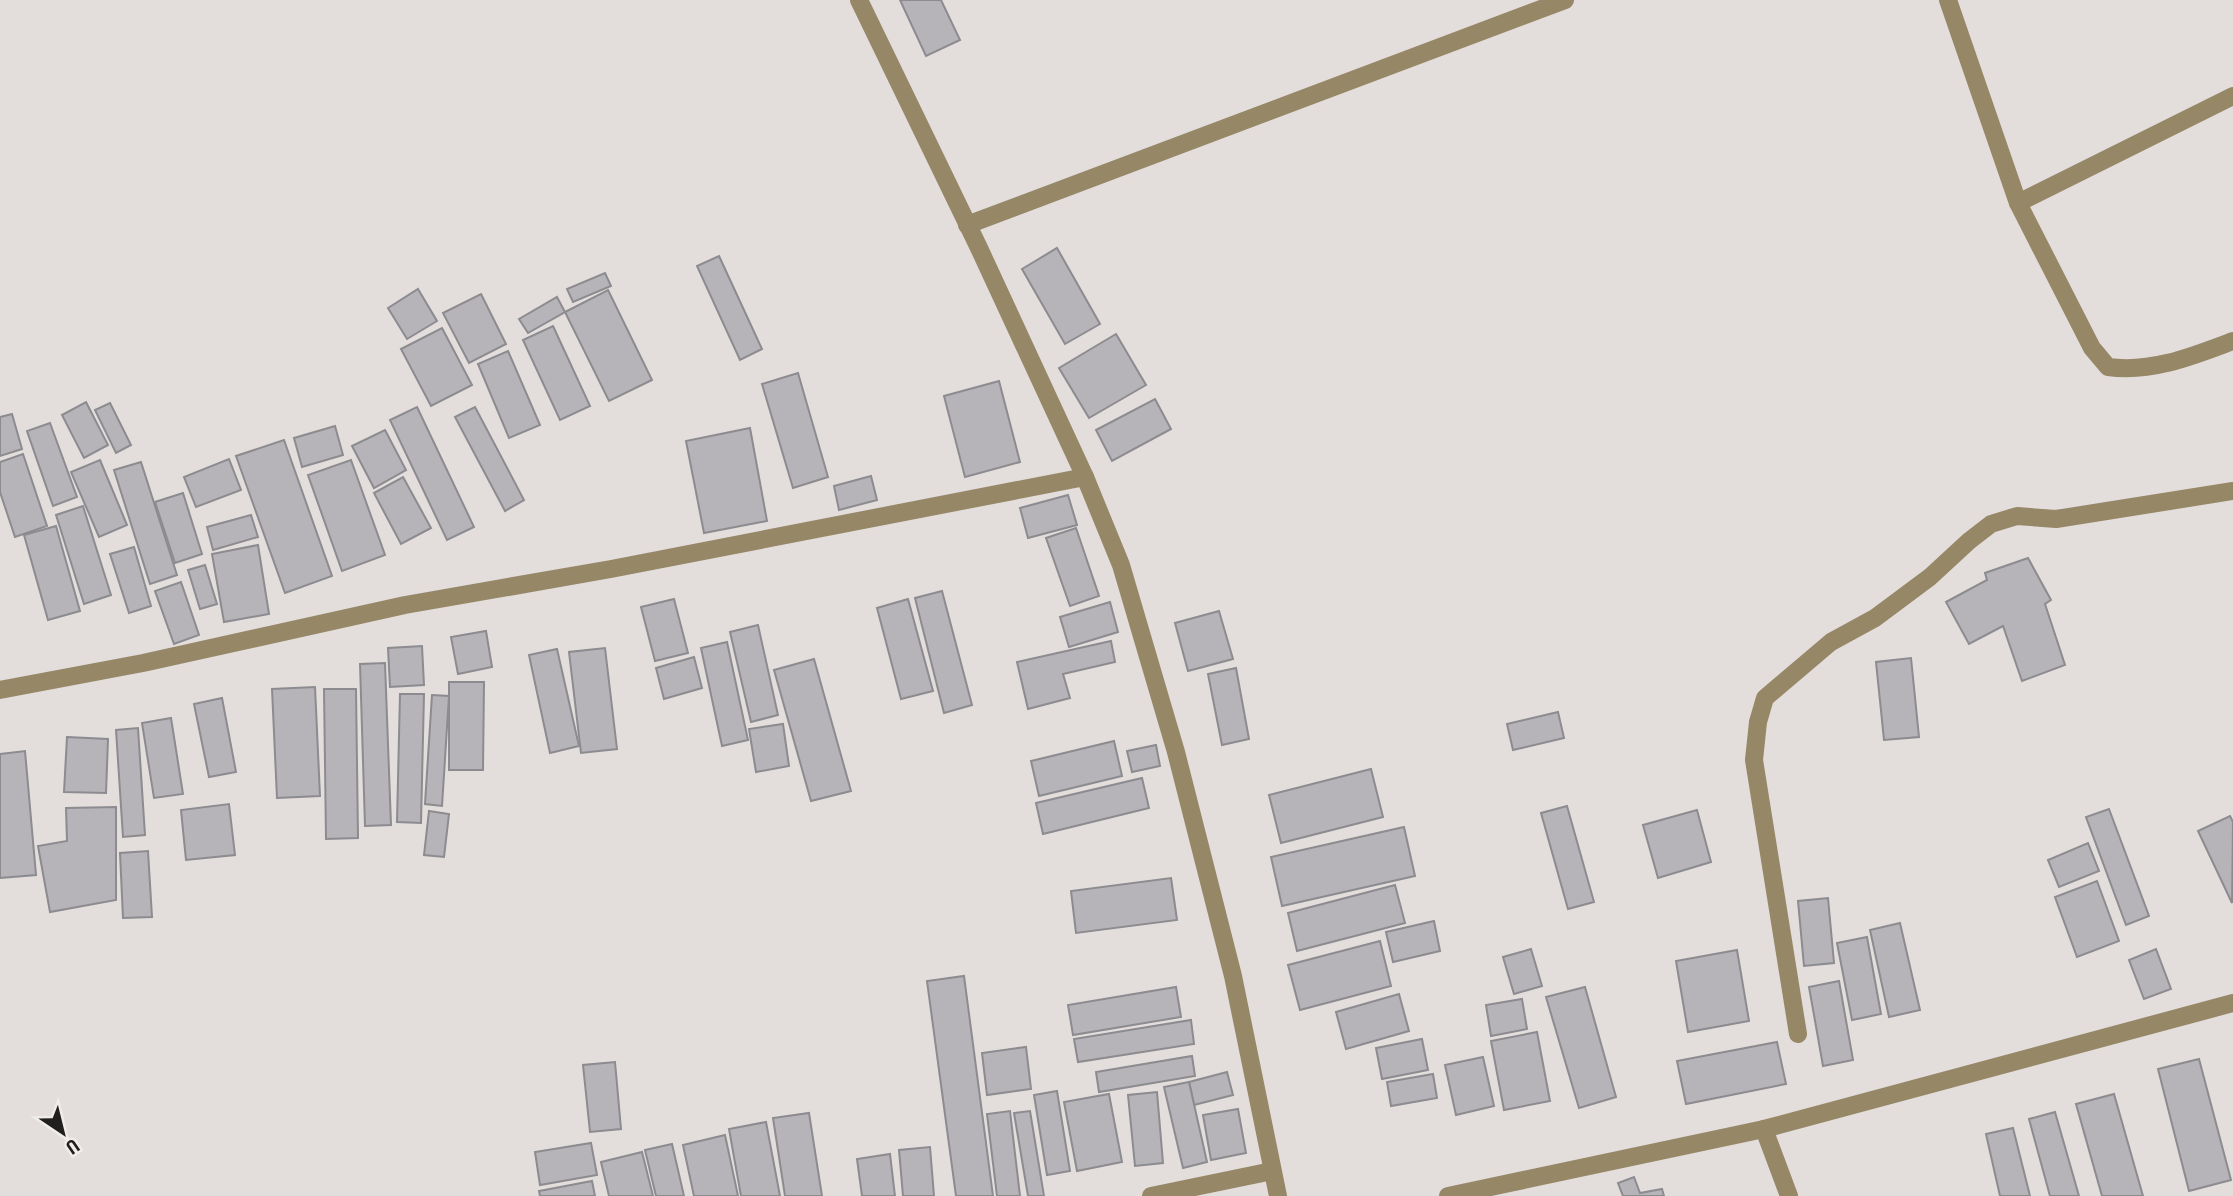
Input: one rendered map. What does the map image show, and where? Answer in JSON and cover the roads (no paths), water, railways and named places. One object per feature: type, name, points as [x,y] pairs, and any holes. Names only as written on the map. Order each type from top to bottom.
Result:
[{"type":"street","points":[[859,0],[1085,477],[1121,565],[1176,752],[1233,976],[1278,1196]]},
{"type":"street","points":[[967,225],[1565,0]]},
{"type":"street","points":[[1948,0],[2018,203],[2092,348],[2108,367],[2128,370],[2177,362],[2233,341]]},
{"type":"street","points":[[2018,203],[2233,96]]},
{"type":"street","points":[[0,690],[143,663],[405,605],[611,569],[1085,477]]},
{"type":"street","points":[[1798,1034],[1754,760],[1758,722],[1765,698],[1831,642],[1875,618],[1930,577],[1991,524],[2017,516],[2056,519],[2233,491]]},
{"type":"street","points":[[1448,1196],[1764,1129],[2233,1003]]},
{"type":"street","points":[[1764,1129],[1789,1196]]},
{"type":"street","points":[[1151,1196],[1272,1171]]}]
